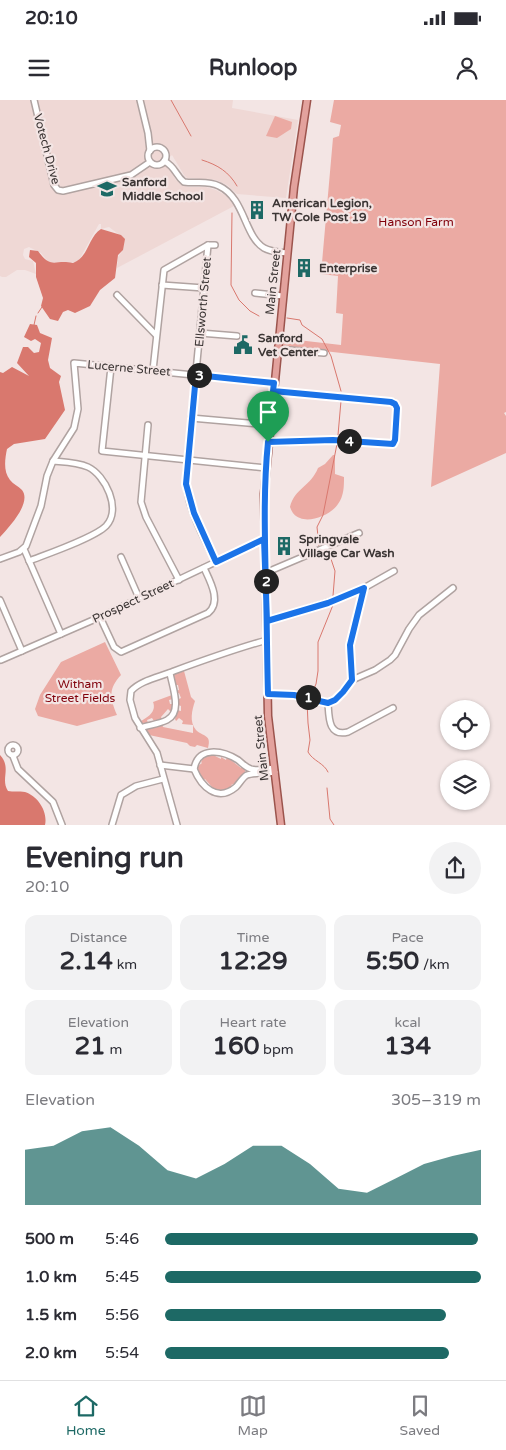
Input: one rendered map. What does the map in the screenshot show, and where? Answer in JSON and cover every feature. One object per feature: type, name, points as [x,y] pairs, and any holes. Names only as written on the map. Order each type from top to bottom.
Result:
[{"type":"main road","name":"Main Street","points":[[281,825],[269,726],[264,505],[268,442],[296,166],[308,100]]},
{"type":"street","name":"Votech Drive","points":[[34,100],[54,185],[58,190],[63,191],[131,175],[150,162]]},
{"type":"street","points":[[140,100],[148,133],[150,151],[148,155],[150,162],[158,165],[164,161],[166,155],[162,149],[155,148],[150,151]]},
{"type":"street","points":[[164,161],[173,166],[184,182],[209,183],[229,192],[238,204],[261,245],[271,251],[287,253]]},
{"type":"street","points":[[153,370],[163,271],[208,245],[215,245]]},
{"type":"street","name":"Ellsworth Street","points":[[208,245],[186,484],[194,513],[216,562]]},
{"type":"street","points":[[162,284],[204,288]]},
{"type":"street","points":[[255,292],[283,296]]},
{"type":"street","points":[[117,295],[156,335]]},
{"type":"street","points":[[200,333],[237,336]]},
{"type":"street","points":[[278,349],[324,353]]},
{"type":"street","name":"Lucerne Street","points":[[54,461],[72,432],[77,418],[74,363],[274,383]]},
{"type":"street","points":[[111,366],[102,451],[266,468]]},
{"type":"street","points":[[268,442],[333,440],[394,444],[397,409],[396,405],[391,402],[273,391]]},
{"type":"street","points":[[192,418],[270,425]]},
{"type":"street","points":[[148,425],[141,494],[143,509],[179,580]]},
{"type":"street","points":[[29,562],[101,530],[111,519],[112,502],[97,473],[85,465],[54,461],[47,476],[38,513],[24,549],[29,562],[61,634]]},
{"type":"street","points":[[266,573],[359,533]]},
{"type":"street","name":"Prospect Street","points":[[1,660],[100,617],[264,539]]},
{"type":"street","points":[[0,559],[24,549]]},
{"type":"street","points":[[122,556],[139,598]]},
{"type":"street","points":[[100,617],[114,648],[121,652],[208,613],[214,606],[214,596],[204,568]]},
{"type":"street","points":[[267,621],[328,603],[364,588],[394,571]]},
{"type":"street","points":[[352,680],[350,645],[364,588]]},
{"type":"street","points":[[268,694],[294,695],[328,703],[335,700],[352,680],[375,670],[390,660],[419,615],[453,588]]},
{"type":"street","points":[[0,600],[22,651]]},
{"type":"street","points":[[177,825],[154,747],[135,718],[130,693],[133,688],[170,673],[231,650],[267,640]]},
{"type":"street","points":[[140,728],[167,720],[173,714],[175,705],[170,673]]},
{"type":"street","points":[[328,703],[331,727],[341,733],[348,732],[393,708]]},
{"type":"street","points":[[194,769],[200,755],[205,752],[230,756],[246,767],[258,770],[274,770]]},
{"type":"street","points":[[13,756],[18,768],[53,802],[62,825]]},
{"type":"street","points":[[160,765],[194,769]]},
{"type":"street","points":[[246,767],[246,776]]},
{"type":"street","points":[[194,769],[208,790],[216,794],[232,790],[246,776],[274,770]]},
{"type":"street","points":[[112,825],[119,799],[126,791],[136,786],[163,779]]},
{"type":"shaded area","name":"Sanford Middle School","points":[[0,100],[233,100],[232,108],[298,120],[286,198],[237,194],[227,185],[216,180],[187,178],[172,155],[165,161],[176,180],[188,187],[206,187],[216,190],[227,196],[234,206],[117,268],[118,257],[123,250],[121,236],[109,227],[101,229],[101,224],[99,224],[78,262],[49,263],[41,253],[29,247],[24,249],[23,255],[25,259],[33,261],[36,274],[25,270],[17,270],[6,277],[2,277],[0,276]]},
{"type":"shaded area","points":[[101,229],[121,235],[125,239],[123,250],[118,255],[115,278],[100,290],[90,306],[75,313],[68,310],[63,312],[58,321],[50,319],[41,306],[43,298],[36,277],[36,263],[29,257],[30,250],[38,251],[50,262],[73,263],[82,256],[93,237]]},
{"type":"shaded area","points":[[30,324],[37,325],[40,333],[52,338],[48,360],[50,368],[61,376],[59,382],[65,410],[45,439],[14,444],[7,449],[6,473],[11,481],[22,490],[24,501],[18,515],[0,537],[0,372],[3,373],[12,367],[29,376],[17,363],[23,347],[28,347],[34,353],[39,352],[41,343],[35,339],[31,341],[24,337]]},
{"type":"shaded area","points":[[0,755],[5,764],[5,782],[8,791],[25,792],[34,797],[41,805],[45,815],[45,825],[0,825]]},
{"type":"green space","name":"Hanson Farm","points":[[334,100],[506,100],[506,412],[504,413],[506,416],[506,453],[431,487],[440,364],[279,346],[280,338],[341,345],[343,314],[336,313],[338,276],[321,274],[333,138],[339,136],[341,125],[330,122]]},
{"type":"green space","points":[[275,116],[292,122],[291,129],[277,138],[266,136]]},
{"type":"green space","points":[[335,455],[335,474],[344,477],[340,501],[335,508],[321,517],[305,519],[298,517],[290,507],[292,501],[318,468],[325,464]]},
{"type":"green space","name":"Witham Street Fields","points":[[105,642],[121,675],[112,689],[112,699],[117,715],[77,726],[38,716],[35,709],[40,695],[61,662]]},
{"type":"green space","points":[[184,671],[191,697],[195,701],[192,712],[193,725],[182,724],[183,721],[179,718],[176,721],[175,719],[177,710],[181,711],[181,706],[178,705],[177,700],[181,698],[179,693],[176,694],[175,691],[179,690],[178,685],[174,685],[173,677],[175,674]]},
{"type":"green space","points":[[172,695],[173,699],[169,700],[174,708],[171,712],[168,709],[161,717],[162,719],[154,721],[152,718],[147,720],[148,723],[141,725],[139,722],[148,717],[154,709],[153,702]]},
{"type":"green space","points":[[162,724],[163,727],[193,733],[193,725],[196,730],[208,738],[208,748],[197,745],[195,747],[190,746],[187,743],[149,735],[145,730]]},
{"type":"green space","points":[[216,754],[215,756],[221,759],[221,757],[226,760],[227,757],[245,769],[244,776],[238,784],[231,785],[227,789],[228,791],[218,794],[205,779],[203,781],[196,767],[202,763],[203,756]]},
{"type":"waterway","points":[[171,100],[191,136]]},
{"type":"waterway","points":[[202,160],[222,170],[237,186]]},
{"type":"waterway","points":[[232,213],[231,285],[239,300],[250,311],[259,316]]},
{"type":"waterway","points":[[38,313],[42,307]]},
{"type":"waterway","points":[[34,325],[36,316]]},
{"type":"waterway","points":[[287,318],[300,320],[302,325],[322,339],[331,356],[341,391]]},
{"type":"waterway","points":[[338,435],[341,401]]},
{"type":"waterway","points":[[319,546],[317,527],[323,515],[337,444]]},
{"type":"waterway","points":[[328,550],[335,571],[333,596]]},
{"type":"waterway","points":[[311,695],[316,684],[318,671],[318,642],[333,605]]},
{"type":"waterway","points":[[307,701],[310,740],[308,752],[328,772]]},
{"type":"waterway","points":[[327,788],[330,819],[334,825]]},
{"type":"place","name":"Sanford Middle School","points":[[107,189]]},
{"type":"place","name":"American Legion, TW Cole Post 19","points":[[257,210]]},
{"type":"place","name":"Enterprise","points":[[304,268]]},
{"type":"place","name":"Sanford Vet Center","points":[[243,345]]},
{"type":"place","name":"Springvale Village Car Wash","points":[[284,546]]},
{"type":"route","points":[[268,442],[264,505],[266,591],[268,694],[294,695],[328,703],[335,700],[352,680],[350,645],[364,588],[328,603],[267,621],[266,591],[264,539],[216,562],[194,513],[186,484],[196,375],[274,383],[273,391],[393,402],[397,408],[395,443],[393,444],[333,440],[268,442]]}]
